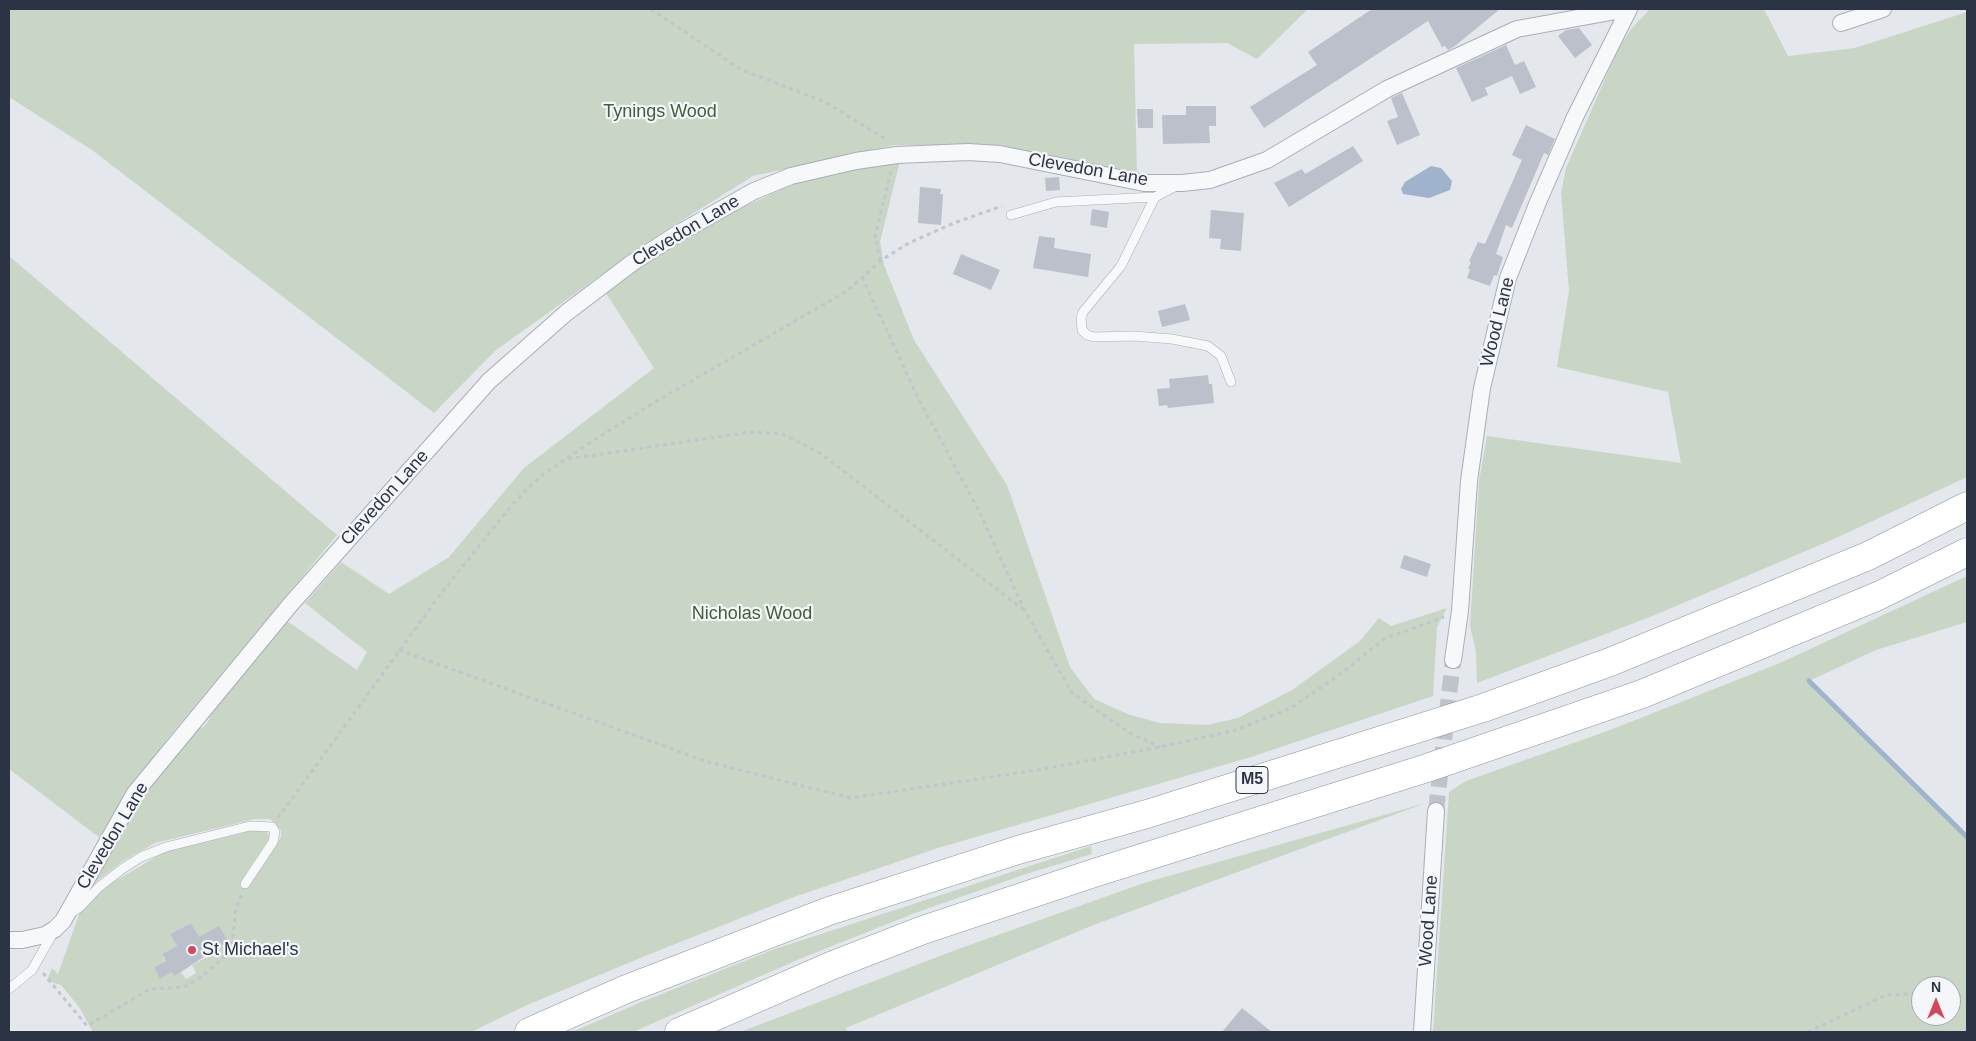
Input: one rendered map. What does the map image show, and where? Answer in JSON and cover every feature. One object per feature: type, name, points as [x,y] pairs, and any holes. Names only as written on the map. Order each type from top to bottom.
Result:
[{"type":"highway","name":"M5","points":[[528,1032],[624,990],[830,911],[1018,850],[1147,814],[1483,708],[1610,662],[1706,625],[1868,556],[1967,506]]},
{"type":"highway","name":"M5","points":[[679,1032],[833,965],[923,930],[1082,877],[1427,768],[1642,694],[1878,596],[1967,552]]},
{"type":"street","name":"Clevedon Lane","points":[[9,940],[35,938],[55,929],[68,914],[134,793],[290,605],[489,381],[566,313],[602,285],[674,236],[717,211],[754,191],[790,176],[856,161],[897,155],[968,152],[1000,154],[1144,182],[1182,183],[1210,180],[1267,160],[1387,89],[1517,29],[1628,9]]},
{"type":"street","name":"Wood Lane","points":[[1453,660],[1460,611],[1469,481],[1482,388],[1508,278],[1538,202],[1575,117],[1628,9]]},
{"type":"street","points":[[1841,23],[1883,9]]},
{"type":"street","name":"Wood Lane","points":[[1422,1032],[1436,811]]},
{"type":"lane","points":[[1011,215],[1056,202],[1155,197],[1182,183]]},
{"type":"lane","points":[[1155,197],[1121,266],[1083,312],[1080,318],[1082,330],[1086,335],[1094,337],[1134,336],[1172,339],[1208,346],[1221,356],[1231,382]]},
{"type":"lane","points":[[68,914],[80,907],[99,887],[122,869],[141,857],[166,847],[250,826],[272,827],[275,832],[273,842],[245,884]]},
{"type":"lane","points":[[9,989],[35,964],[55,929]]},
{"type":"path","points":[[272,827],[442,592],[516,500],[542,475],[671,393],[847,291],[880,261],[876,236],[897,155],[894,145],[825,102],[740,69],[651,9]]},
{"type":"path","points":[[862,277],[918,398],[978,509],[1025,611],[1072,693],[1130,733],[1160,747]]},
{"type":"path","points":[[564,460],[750,432],[784,434],[820,454],[1025,611]]},
{"type":"path","points":[[399,650],[708,762],[851,798],[1037,770],[1160,747],[1236,730],[1291,708],[1339,675],[1384,640],[1460,611]]},
{"type":"path","points":[[35,964],[87,1026],[150,989],[184,987],[200,978],[225,956],[232,945],[236,908],[245,884]]},
{"type":"path","points":[[1808,1032],[1886,995],[1911,994]]},
{"type":"green space","name":"Tynings Wood","points":[[9,9],[1308,9],[1257,59],[1227,43],[1134,44],[1137,176],[1064,158],[996,147],[894,145],[753,176],[646,243],[496,350],[434,413],[92,150],[9,97]]},
{"type":"green space","points":[[1650,9],[1764,9],[1788,56],[1855,48],[1967,12],[1967,477],[1834,539],[1650,617],[1477,683],[1476,652],[1470,626],[1479,481],[1487,436],[1681,463],[1668,392],[1557,367],[1569,291],[1561,193],[1566,168],[1619,47],[1632,28]]},
{"type":"green space","name":"Nicholas Wood","points":[[900,161],[880,242],[884,265],[914,340],[1007,485],[1070,667],[1094,699],[1130,715],[1160,723],[1207,725],[1238,718],[1292,690],[1360,641],[1379,618],[1391,626],[1447,608],[1437,627],[1433,696],[1251,757],[938,848],[794,897],[527,1005],[471,1032],[93,1032],[79,1007],[61,985],[47,981],[52,968],[58,974],[80,912],[110,884],[164,852],[259,829],[266,830],[269,836],[267,842],[247,872],[254,878],[281,837],[281,830],[270,819],[255,819],[155,843],[123,861],[89,887],[145,788],[195,725],[203,728],[210,718],[206,712],[287,621],[357,670],[367,652],[305,603],[341,562],[389,594],[449,557],[524,468],[654,368],[606,293],[648,261],[734,211],[785,188],[823,174]],"holes":[[[191,923],[199,937],[227,942],[207,953],[209,956],[192,965],[196,973],[186,979],[181,972],[174,975],[172,972],[160,978],[154,967],[165,961],[162,954],[177,946],[170,934]]]},
{"type":"green space","points":[[9,256],[337,535],[168,738],[125,796],[100,838],[9,769]]},
{"type":"green space","points":[[1967,576],[1967,622],[1876,650],[1809,681],[1967,837],[1967,1032],[1433,1032],[1449,792],[1466,781],[1610,730],[1780,663]]},
{"type":"green space","points":[[1426,803],[1096,924],[846,1028],[848,1032],[740,1032],[961,948],[1144,883]]},
{"type":"green space","points":[[1091,846],[1092,854],[1026,874],[915,913],[802,958],[633,1032],[572,1032],[772,950]]},
{"type":"water","points":[[1431,166],[1441,168],[1452,181],[1450,190],[1429,198],[1403,194],[1401,189],[1405,182]]},
{"type":"building","points":[[1372,9],[1500,9],[1448,50],[1445,46],[1442,47],[1428,21],[1264,128],[1250,107],[1317,65],[1308,52]]},
{"type":"building","points":[[1579,28],[1592,45],[1575,58],[1558,36],[1566,30]]},
{"type":"building","points":[[1506,45],[1515,65],[1524,61],[1536,87],[1520,94],[1512,76],[1485,88],[1488,95],[1472,102],[1456,68]]},
{"type":"building","points":[[1402,93],[1420,135],[1397,145],[1387,121],[1398,117],[1391,98]]},
{"type":"building","points":[[1186,106],[1216,106],[1216,126],[1209,126],[1210,143],[1163,144],[1162,115],[1186,115]]},
{"type":"building","points":[[1137,109],[1153,109],[1153,128],[1138,128]]},
{"type":"building","points":[[1526,125],[1555,139],[1548,155],[1544,153],[1512,228],[1506,225],[1496,254],[1503,257],[1497,276],[1494,275],[1490,286],[1467,278],[1471,262],[1469,261],[1478,242],[1485,244],[1522,160],[1512,155]]},
{"type":"building","points":[[1353,146],[1363,161],[1289,207],[1274,183],[1302,169],[1305,174]]},
{"type":"building","points":[[1059,177],[1060,190],[1046,191],[1045,178]]},
{"type":"building","points":[[920,187],[941,189],[940,194],[943,194],[941,225],[918,223]]},
{"type":"building","points":[[1092,209],[1109,212],[1107,228],[1090,225]]},
{"type":"building","points":[[1211,210],[1244,213],[1241,251],[1220,249],[1221,239],[1209,238]]},
{"type":"building","points":[[1039,236],[1055,238],[1054,248],[1091,254],[1088,277],[1033,268]]},
{"type":"building","points":[[961,254],[1000,270],[991,290],[953,274]]},
{"type":"building","points":[[1185,304],[1190,320],[1162,327],[1158,311]]},
{"type":"building","points":[[1208,375],[1209,384],[1212,384],[1214,403],[1168,408],[1167,405],[1159,406],[1157,389],[1170,388],[1169,379]]},
{"type":"building","points":[[1404,555],[1431,564],[1427,577],[1400,568]]},
{"type":"building","name":"St Michael's","points":[[191,923],[199,937],[219,926],[228,941],[174,976],[172,972],[160,979],[154,967],[166,961],[162,954],[177,946],[170,934]]},
{"type":"building","points":[[1242,1008],[1272,1032],[1222,1032]]},
{"type":"waterway","points":[[1809,681],[1967,837]]},
{"type":"tunnel","points":[[1436,811],[1453,660]]},
{"type":"place","name":"St Michael's","points":[[192,950]]}]
